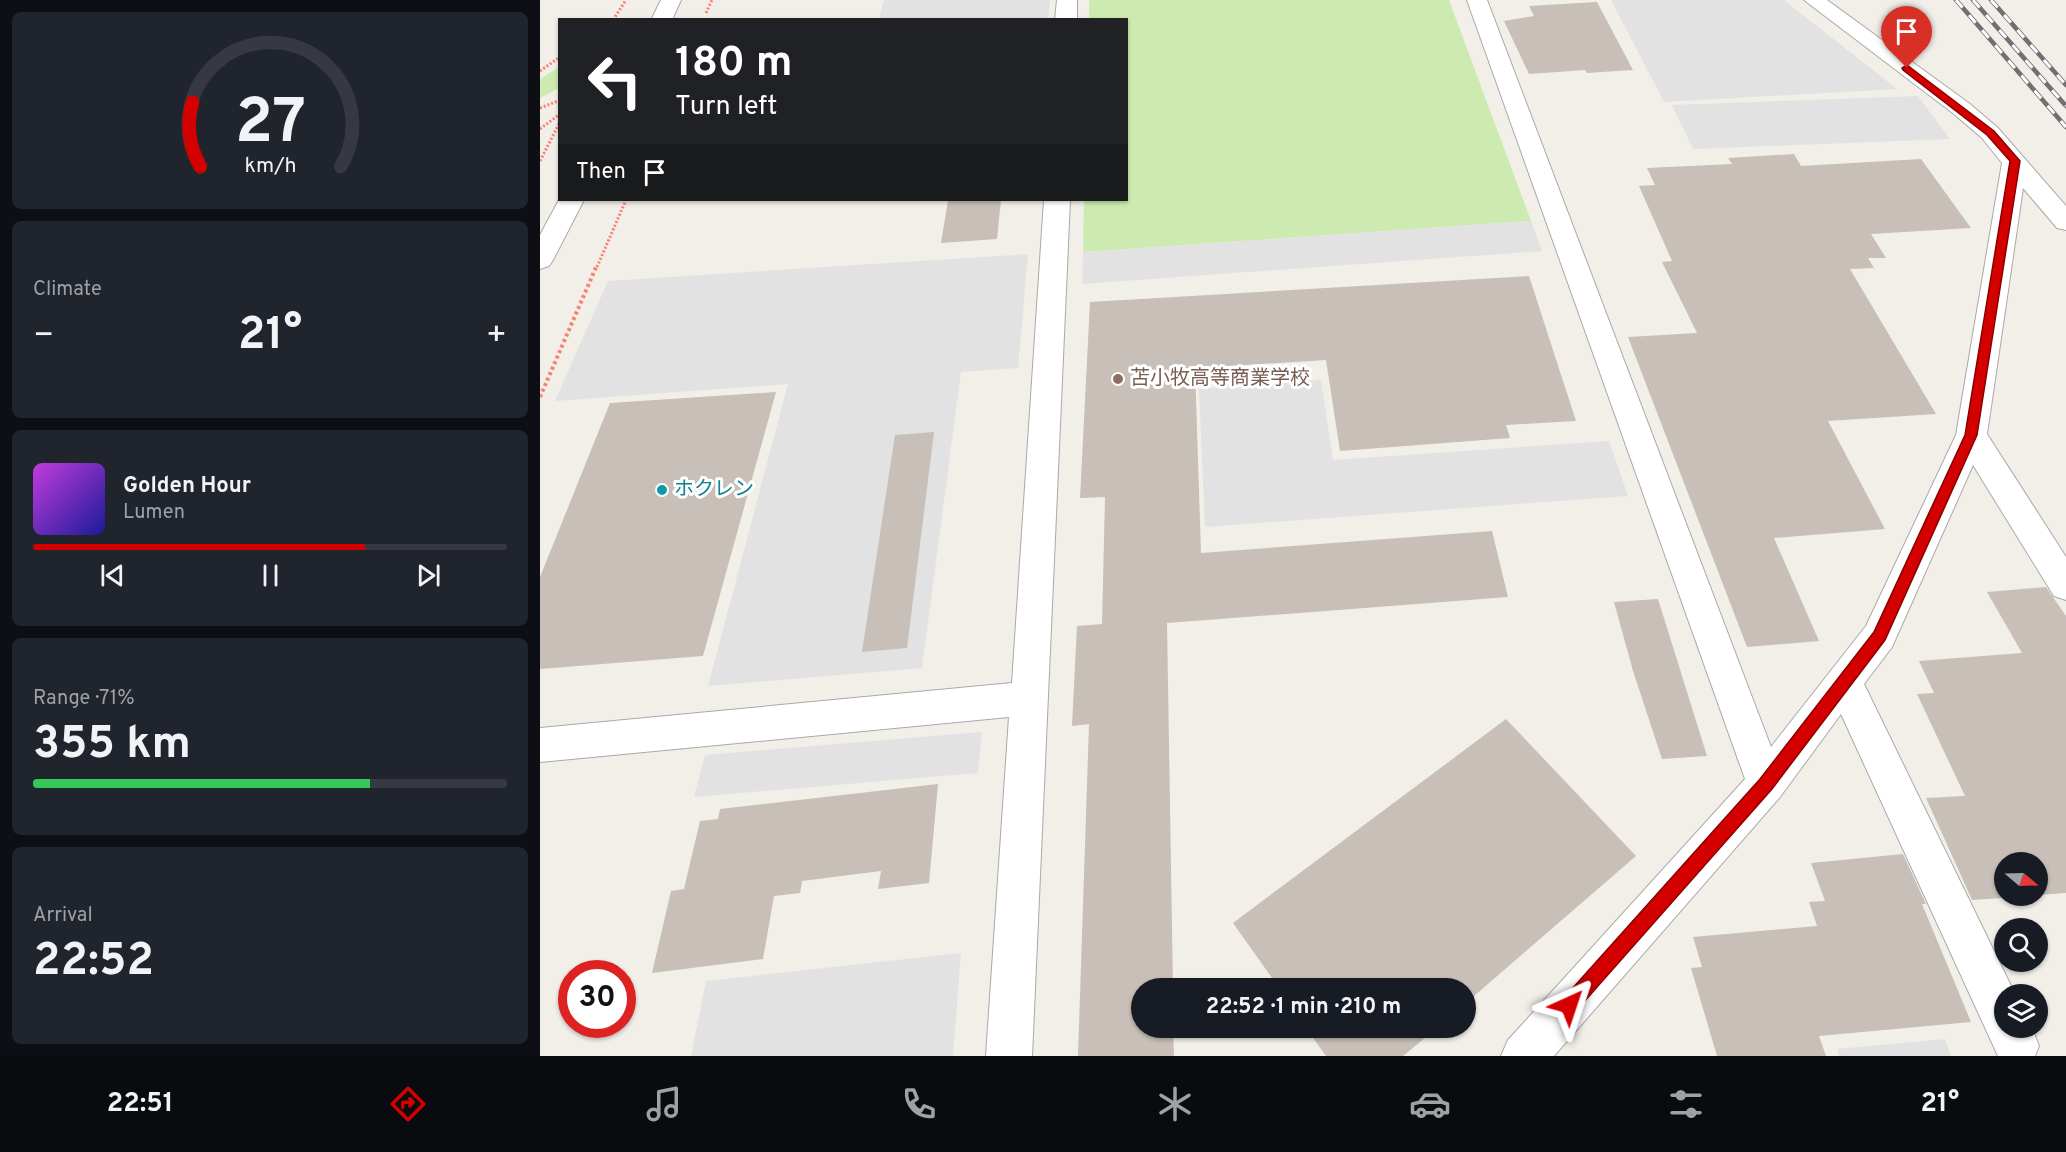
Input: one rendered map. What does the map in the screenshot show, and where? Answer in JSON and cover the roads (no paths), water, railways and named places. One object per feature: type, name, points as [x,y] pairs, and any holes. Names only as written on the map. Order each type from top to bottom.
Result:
[{"type":"street","points":[[662,18],[671,0]]},
{"type":"street","points":[[1066,18],[1067,0]]},
{"type":"street","points":[[1477,0],[1766,784]]},
{"type":"street","points":[[1814,0],[1962,109],[1990,133],[2066,222]]},
{"type":"street","points":[[1524,1056],[1766,784],[1880,636],[1971,435],[2015,161]]},
{"type":"street","points":[[540,260],[570,201]]},
{"type":"street","points":[[1009,1056],[1031,698],[1057,201]]},
{"type":"street","points":[[1971,435],[2066,586]]},
{"type":"street","points":[[1844,680],[1994,999]]},
{"type":"street","points":[[540,745],[1031,698]]},
{"type":"railway","points":[[1956,0],[2066,127]]},
{"type":"railway","points":[[1973,0],[2066,106]]},
{"type":"railway","points":[[1991,0],[2066,85]]},
{"type":"place","name":"苫小牧高等商業学校","points":[[1118,379]]},
{"type":"place","name":"ホクレン","points":[[662,490]]}]
